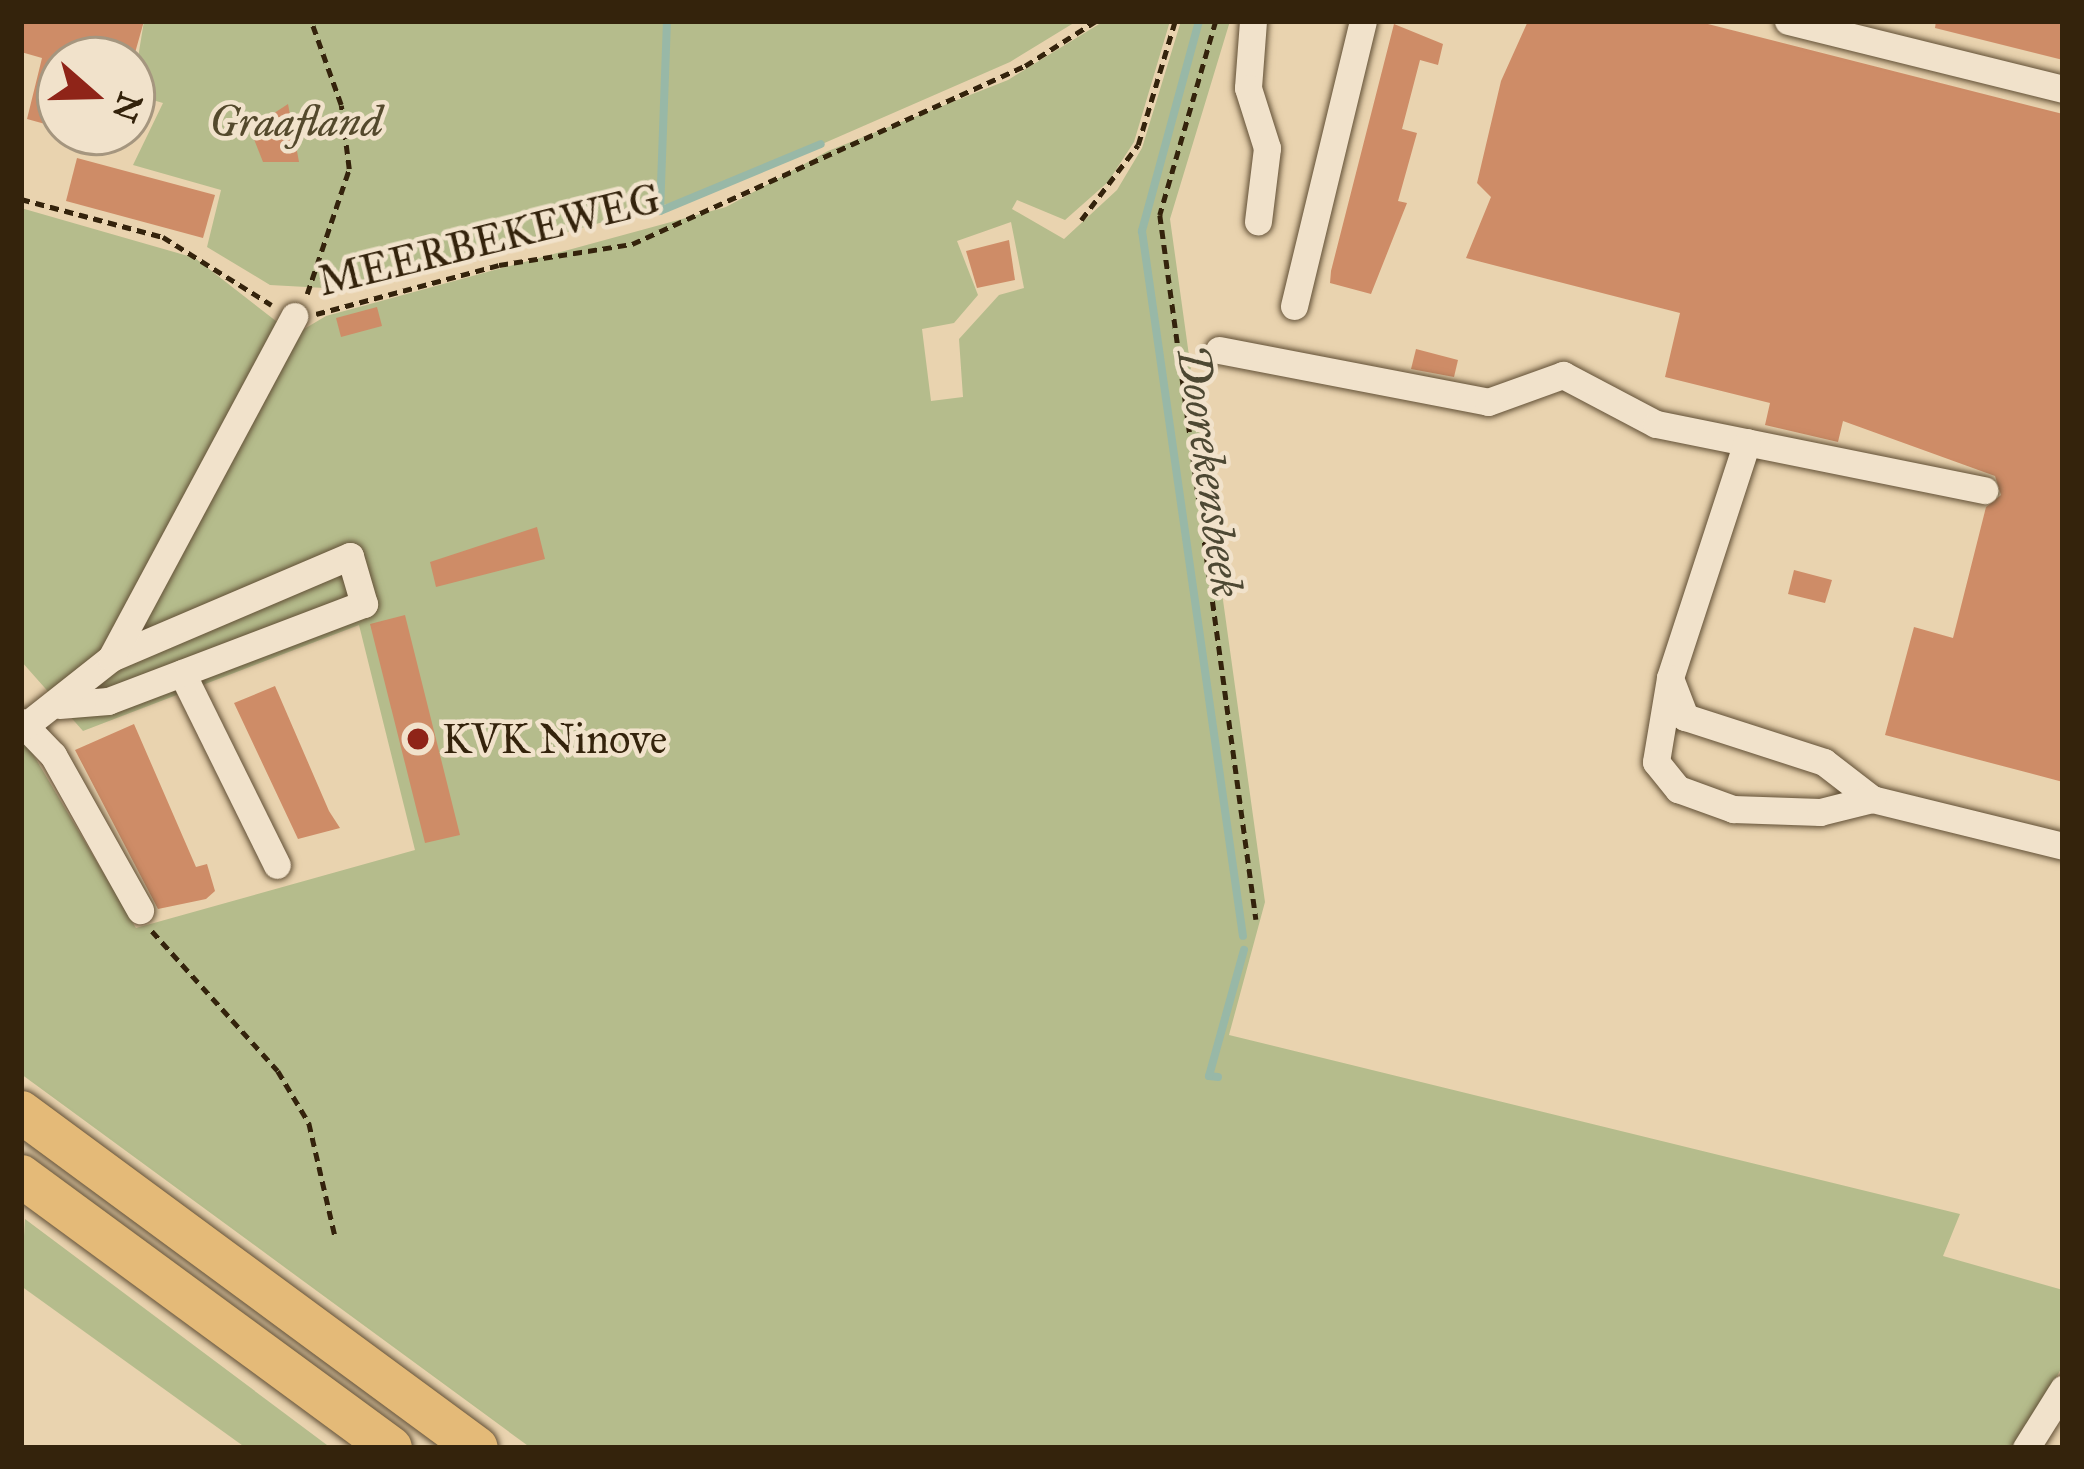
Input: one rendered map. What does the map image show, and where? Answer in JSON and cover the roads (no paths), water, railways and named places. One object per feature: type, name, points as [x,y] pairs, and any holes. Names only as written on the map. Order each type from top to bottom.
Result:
[{"type":"highway","points":[[21,1112],[477,1448]]},
{"type":"highway","points":[[21,1176],[391,1448]]},
{"type":"street","points":[[1253,21],[1248,88],[1267,148],[1258,221]]},
{"type":"street","points":[[1294,306],[1363,21]]},
{"type":"street","points":[[1788,21],[2063,89]]},
{"type":"street","points":[[59,706],[111,658],[294,316]]},
{"type":"street","points":[[1219,350],[1488,402],[1563,375],[1656,424],[1984,490]]},
{"type":"street","points":[[1747,442],[1670,679],[1656,762],[1678,788],[1733,809],[1820,812],[1872,799]]},
{"type":"street","points":[[111,658],[350,556],[364,604],[182,673],[59,706],[23,724],[140,910]]},
{"type":"street","points":[[182,673],[277,865]]},
{"type":"street","points":[[1670,679],[1685,717],[1824,762],[1872,799],[2063,846]]},
{"type":"street","points":[[2026,1448],[2063,1388]]},
{"type":"waterway","points":[[667,21],[660,211],[821,144]]},
{"type":"waterway","name":"Doorekensbeek","points":[[1199,21],[1142,231],[1243,936]]},
{"type":"waterway","name":"Doorekensbeek","points":[[1218,1077],[1209,1076],[1244,950]]},
{"type":"place","name":"KVK Ninove","points":[[418,739]]},
{"type":"park label","name":"Graafland","points":[[296,122]]}]
